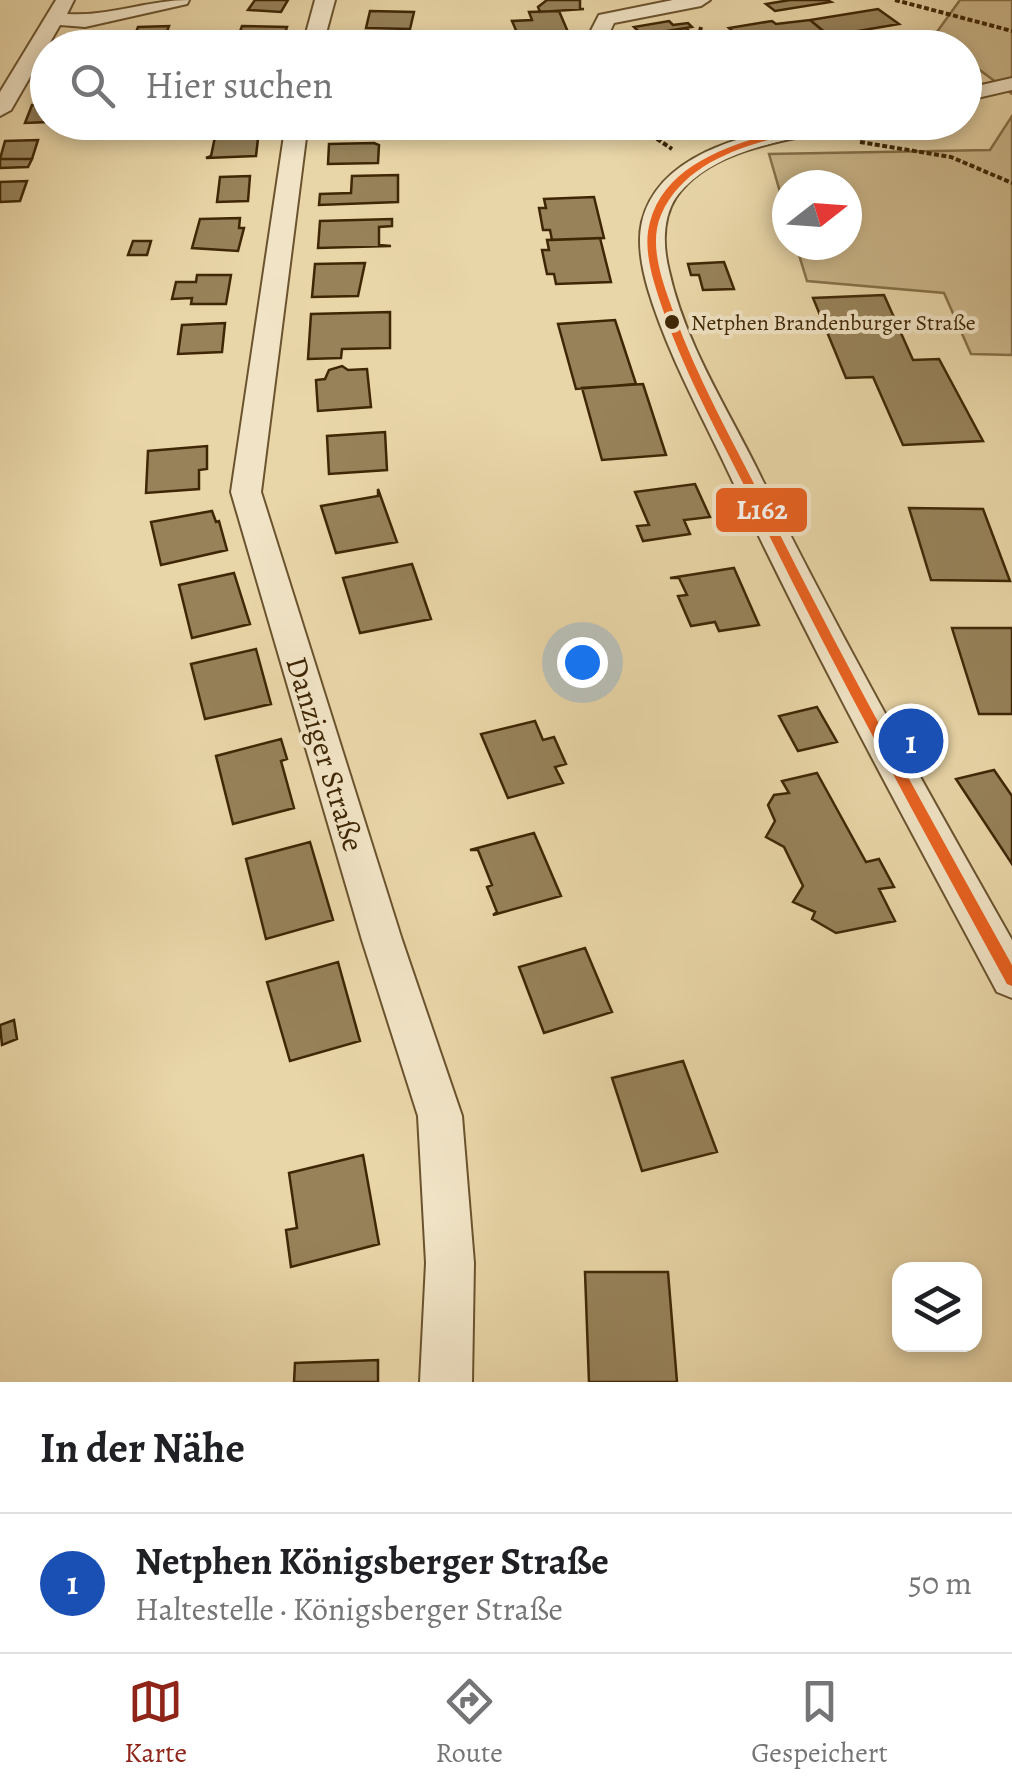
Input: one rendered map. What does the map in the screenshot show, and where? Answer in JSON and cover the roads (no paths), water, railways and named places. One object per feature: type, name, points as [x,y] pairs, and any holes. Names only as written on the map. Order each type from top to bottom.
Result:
[{"type":"street","points":[[46,30],[65,0]]},
{"type":"street","points":[[52,19],[84,22],[180,0]]},
{"type":"street","points":[[316,30],[326,0]]},
{"type":"street","points":[[601,30],[606,19],[701,0]]},
{"type":"street","points":[[0,110],[30,58]]},
{"type":"street","points":[[982,91],[1012,84]]},
{"type":"street","name":"Danziger Straße","points":[[295,140],[246,492],[382,940],[440,1116],[450,1262],[446,1382]]},
{"type":"street","points":[[771,140],[722,154],[679,180],[656,216],[652,245],[661,290],[771,530],[1012,979]]},
{"type":"place","name":"Netphen Brandenburger Straße","points":[[672,322]]},
{"type":"place","name":"Netphen Königsberger Straße","points":[[911,741]]}]
